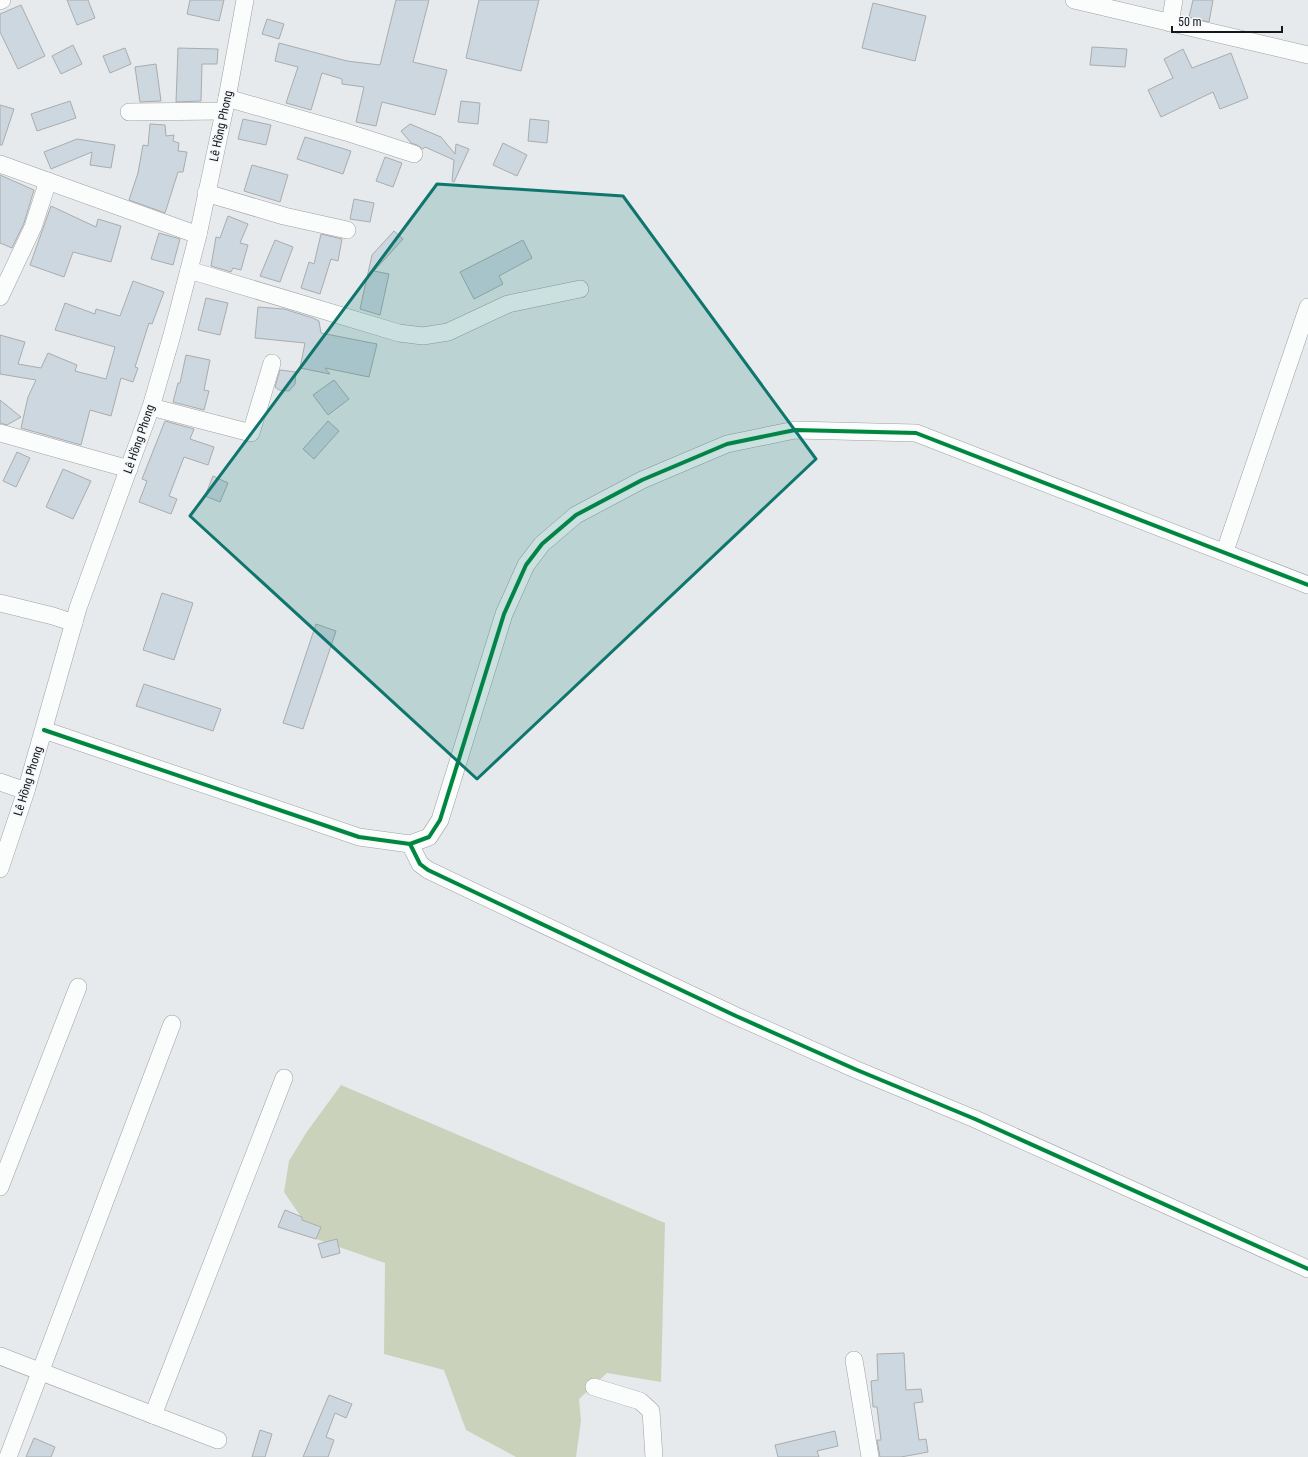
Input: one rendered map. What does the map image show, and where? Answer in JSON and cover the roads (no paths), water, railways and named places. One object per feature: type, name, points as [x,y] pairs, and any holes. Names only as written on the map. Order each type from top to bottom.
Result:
[{"type":"street","name":"Lê Hồng Phong","points":[[0,869],[26,791],[74,623],[151,407],[198,234],[226,104],[245,0]]},
{"type":"street","points":[[1074,0],[1308,55]]},
{"type":"street","points":[[1170,23],[1174,0]]},
{"type":"street","points":[[129,112],[226,104],[346,132],[414,154]]},
{"type":"street","points":[[0,164],[198,234]]},
{"type":"street","points":[[0,297],[33,227],[48,181]]},
{"type":"street","points":[[206,193],[284,216],[347,230]]},
{"type":"street","points":[[189,270],[399,333],[423,336],[448,332],[508,304],[580,289]]},
{"type":"street","points":[[1225,551],[1308,307]]},
{"type":"street","points":[[151,407],[251,433],[272,363]]},
{"type":"street","points":[[44,730],[359,837],[410,844],[429,837],[440,820],[504,614],[526,565],[542,544],[576,516],[642,480],[727,444],[795,430],[916,433],[1225,551],[1308,585]]},
{"type":"street","points":[[0,433],[129,469]]},
{"type":"street","points":[[0,603],[53,616],[74,623]]},
{"type":"street","points":[[0,782],[26,791]]},
{"type":"street","points":[[410,844],[420,864],[428,870],[736,1016],[857,1070],[975,1119],[1308,1269]]},
{"type":"street","points":[[0,1187],[78,987]]},
{"type":"street","points":[[8,1457],[172,1024]]},
{"type":"street","points":[[153,1415],[284,1078]]},
{"type":"street","points":[[0,1356],[218,1440]]},
{"type":"street","points":[[854,1360],[870,1457]]},
{"type":"street","points":[[594,1387],[640,1401],[651,1412],[654,1457]]}]
